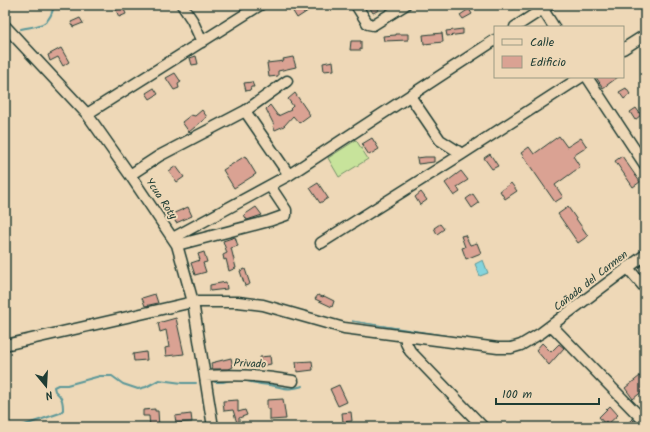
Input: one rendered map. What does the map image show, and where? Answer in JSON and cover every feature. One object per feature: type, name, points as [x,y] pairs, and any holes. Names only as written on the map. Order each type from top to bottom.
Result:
[{"type":"street","points":[[182,5],[192,20],[202,42]]},
{"type":"street","points":[[87,114],[260,5]]},
{"type":"street","points":[[356,5],[368,24],[373,25],[405,5]]},
{"type":"street","points":[[516,26],[544,6],[554,26]]},
{"type":"street","name":"Ycua Roty","points":[[5,26],[87,114],[175,241],[193,302],[213,427]]},
{"type":"street","points":[[624,48],[645,35]]},
{"type":"street","points":[[175,241],[289,175],[494,41]]},
{"type":"street","points":[[321,243],[579,78]]},
{"type":"street","points":[[588,78],[645,165]]},
{"type":"street","points":[[130,175],[159,156],[245,111],[287,81]]},
{"type":"street","points":[[410,96],[440,140],[462,154]]},
{"type":"street","points":[[245,111],[289,175]]},
{"type":"street","points":[[175,241],[270,221],[286,215],[286,210],[270,186]]},
{"type":"street","name":"Cañada del Carmen","points":[[5,346],[193,302],[221,302],[263,305],[344,328],[504,349],[521,345],[541,334],[627,267],[645,255]]},
{"type":"street","points":[[627,267],[645,288]]},
{"type":"street","points":[[552,326],[645,422]]},
{"type":"street","points":[[406,336],[406,343],[410,351],[482,427]]},
{"type":"street","name":"Privado","points":[[205,376],[238,374],[272,377],[293,381]]},
{"type":"green space","points":[[356,140],[368,159],[339,177],[328,158]]},
{"type":"water","points":[[483,260],[488,273],[480,276],[475,264]]},
{"type":"water","points":[[352,321],[496,343],[505,344],[512,341],[513,342],[505,345],[496,344]]},
{"type":"building","points":[[289,5],[317,5],[297,18]]},
{"type":"building","points":[[368,5],[376,5],[379,10],[373,13]]},
{"type":"building","points":[[123,7],[126,14],[119,17],[116,10]]},
{"type":"building","points":[[469,9],[472,14],[463,19],[460,15]]},
{"type":"building","points":[[80,18],[83,23],[73,27],[71,22]]},
{"type":"building","points":[[463,29],[463,34],[447,36],[446,31]]},
{"type":"building","points":[[442,33],[443,42],[424,44],[423,35]]},
{"type":"building","points":[[408,34],[408,40],[384,41],[383,36]]},
{"type":"building","points":[[351,41],[361,41],[361,50],[350,50]]},
{"type":"building","points":[[61,48],[69,62],[63,66],[58,57],[50,61],[48,55]]},
{"type":"building","points":[[196,56],[198,64],[192,65],[190,58]]},
{"type":"building","points":[[293,57],[296,67],[278,71],[278,76],[269,77],[267,63],[284,61],[283,59]]},
{"type":"building","points":[[333,61],[334,70],[324,71],[323,63]]},
{"type":"building","points":[[175,73],[181,82],[178,84],[179,88],[174,90],[166,78]]},
{"type":"building","points":[[597,78],[617,78],[603,88]]},
{"type":"building","points":[[252,82],[254,87],[251,87],[250,90],[246,91],[244,83]]},
{"type":"building","points":[[154,88],[158,94],[150,99],[146,93]]},
{"type":"building","points":[[626,88],[630,94],[624,99],[619,92]]},
{"type":"building","points":[[295,93],[310,115],[299,123],[293,116],[284,126],[275,130],[266,109],[270,105],[278,116],[291,110],[290,109],[293,106],[288,99]]},
{"type":"building","points":[[636,108],[641,115],[635,120],[630,112]]},
{"type":"building","points":[[202,110],[207,117],[189,132],[182,122],[191,115],[195,116]]},
{"type":"building","points":[[559,136],[567,147],[581,138],[587,147],[573,156],[580,167],[555,185],[563,197],[555,202],[521,153],[529,147],[534,154]]},
{"type":"building","points":[[372,138],[379,149],[369,155],[362,144]]},
{"type":"building","points":[[490,154],[498,166],[492,169],[484,158]]},
{"type":"building","points":[[245,156],[256,174],[234,188],[223,170]]},
{"type":"building","points":[[622,156],[640,182],[633,187],[615,161]]},
{"type":"building","points":[[434,157],[434,162],[418,164],[417,158]]},
{"type":"building","points":[[176,166],[184,177],[177,182],[169,171]]},
{"type":"building","points":[[461,171],[468,180],[457,187],[460,192],[454,196],[445,183]]},
{"type":"building","points":[[318,183],[328,198],[320,203],[310,188]]},
{"type":"building","points":[[511,183],[517,191],[505,199],[500,191]]},
{"type":"building","points":[[421,192],[427,200],[420,205],[415,197]]},
{"type":"building","points":[[473,194],[479,203],[472,208],[466,199]]},
{"type":"building","points":[[188,207],[192,216],[176,223],[172,214]]},
{"type":"building","points":[[256,207],[262,215],[247,220],[244,215]]},
{"type":"building","points":[[568,207],[588,236],[578,243],[558,214]]},
{"type":"building","points":[[440,224],[444,229],[437,234],[434,228]]},
{"type":"building","points":[[465,235],[470,245],[477,243],[481,253],[466,259],[462,248],[465,247],[461,236]]},
{"type":"building","points":[[235,237],[238,246],[231,248],[236,268],[229,271],[226,259],[224,260],[223,255],[227,253],[223,241]]},
{"type":"building","points":[[204,252],[207,262],[203,263],[206,272],[195,275],[191,263],[200,260],[198,254]]},
{"type":"building","points":[[245,269],[250,284],[245,286],[240,271]]},
{"type":"building","points":[[226,282],[227,289],[210,291],[210,285]]},
{"type":"building","points":[[155,294],[158,303],[145,306],[142,298]]},
{"type":"building","points":[[318,295],[334,301],[332,307],[315,299]]},
{"type":"building","points":[[176,318],[184,354],[166,356],[165,348],[169,347],[166,330],[160,332],[158,323]]},
{"type":"building","points":[[542,343],[551,352],[559,344],[564,348],[549,365],[536,350]]},
{"type":"building","points":[[146,352],[147,360],[134,361],[133,354]]},
{"type":"building","points":[[270,356],[271,364],[261,366],[260,357]]},
{"type":"building","points":[[231,358],[233,367],[229,369],[212,369],[211,363]]},
{"type":"building","points":[[312,361],[313,370],[297,372],[296,362]]},
{"type":"building","points":[[640,376],[645,382],[645,389],[633,399],[625,388]]},
{"type":"building","points":[[339,385],[347,402],[338,406],[330,389]]},
{"type":"building","points":[[283,399],[286,419],[270,420],[270,409],[267,409],[267,400]]},
{"type":"building","points":[[238,400],[238,412],[245,410],[247,415],[239,418],[239,423],[237,423],[233,410],[224,411],[223,401]]},
{"type":"building","points":[[610,406],[618,415],[608,424],[606,421],[604,423],[599,417]]},
{"type":"building","points":[[155,409],[155,411],[158,411],[159,427],[150,427],[149,416],[143,416],[143,410]]},
{"type":"building","points":[[351,412],[352,421],[343,422],[342,413]]},
{"type":"building","points":[[191,414],[192,422],[176,423],[175,416]]},
{"type":"building","points":[[632,419],[640,427],[624,427]]},
{"type":"waterway","points":[[21,29],[43,24],[50,17],[54,5]]},
{"type":"waterway","points":[[19,427],[60,413],[63,410],[62,399],[55,391],[54,387],[58,385],[67,385],[100,376],[112,376],[123,384],[138,389],[146,387],[159,380],[196,383]]},
{"type":"waterway","points":[[215,382],[230,380]]},
{"type":"waterway","points":[[244,380],[286,388],[303,386]]}]
